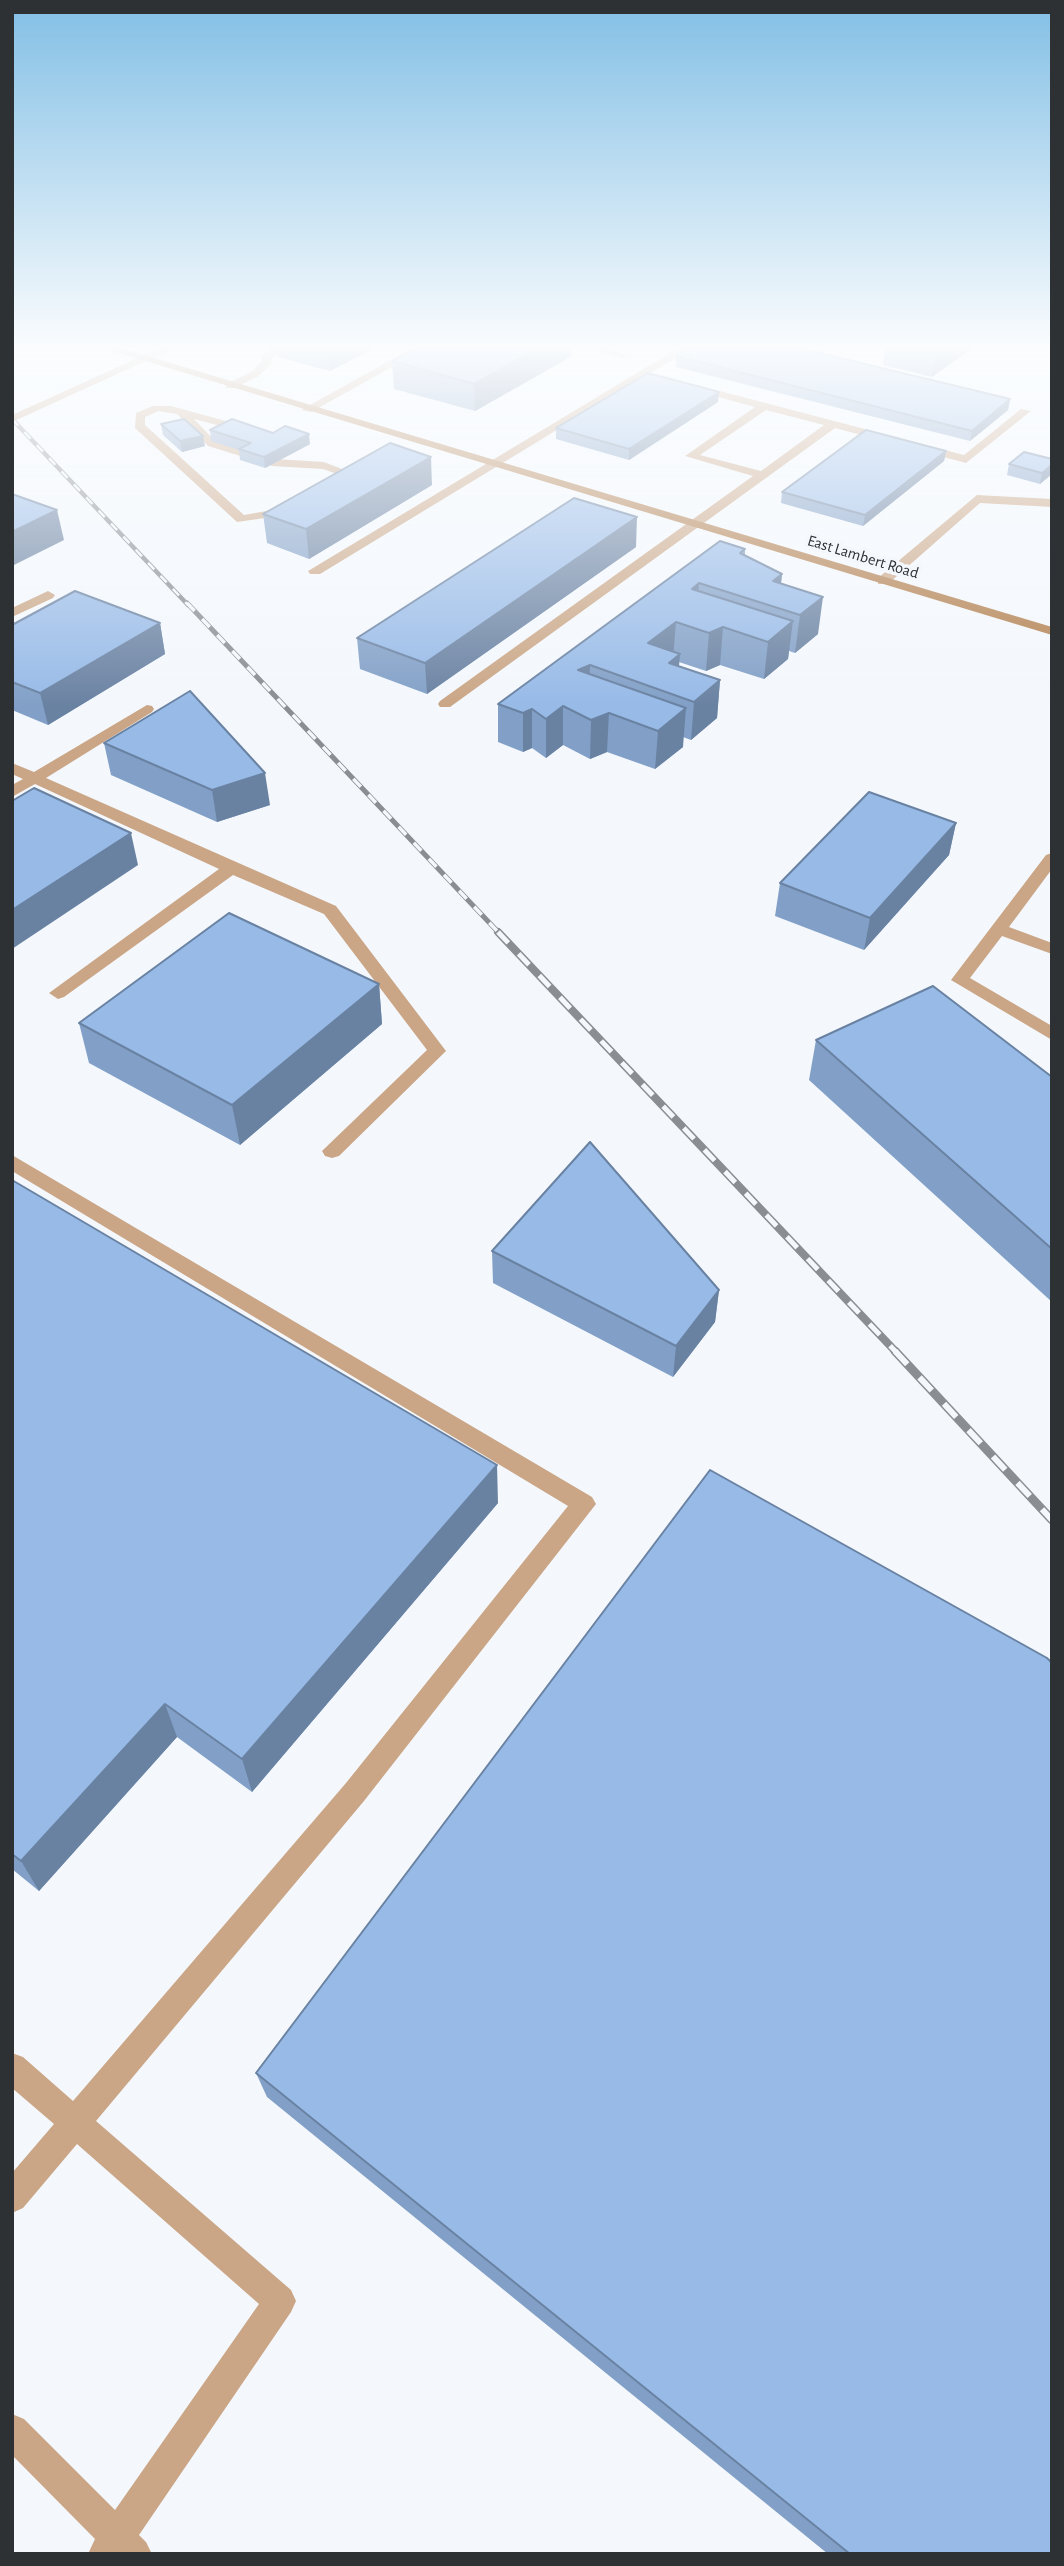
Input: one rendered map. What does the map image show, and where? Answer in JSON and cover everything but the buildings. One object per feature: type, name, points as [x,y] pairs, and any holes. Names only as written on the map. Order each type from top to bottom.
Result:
[{"type":"main road","name":"East Lambert Road","points":[[496,466],[694,525],[744,546],[883,581],[1052,631]]},
{"type":"street","points":[[183,466],[241,519],[289,511]]},
{"type":"street","points":[[320,466],[351,475]]},
{"type":"street","points":[[315,571],[492,466]]},
{"type":"street","points":[[728,466],[763,475]]},
{"type":"street","points":[[445,704],[776,466]]},
{"type":"street","points":[[883,581],[977,499],[1052,503]]},
{"type":"street","points":[[12,613],[48,595]]},
{"type":"street","points":[[12,792],[147,709]]},
{"type":"street","points":[[12,768],[330,910],[437,1051],[332,1151]]},
{"type":"street","points":[[1052,858],[960,980],[1052,1034]]},
{"type":"street","points":[[58,993],[231,868]]},
{"type":"street","points":[[998,929],[1052,949]]},
{"type":"street","points":[[12,1162],[584,1504],[355,1792],[12,2197]]},
{"type":"street","points":[[12,2068],[280,2301],[119,2548],[12,2431]]},
{"type":"railway","points":[[56,466],[188,605]]},
{"type":"railway","points":[[187,603],[500,934]]},
{"type":"railway","points":[[498,932],[897,1353]]},
{"type":"railway","points":[[895,1351],[1052,1520]]}]
